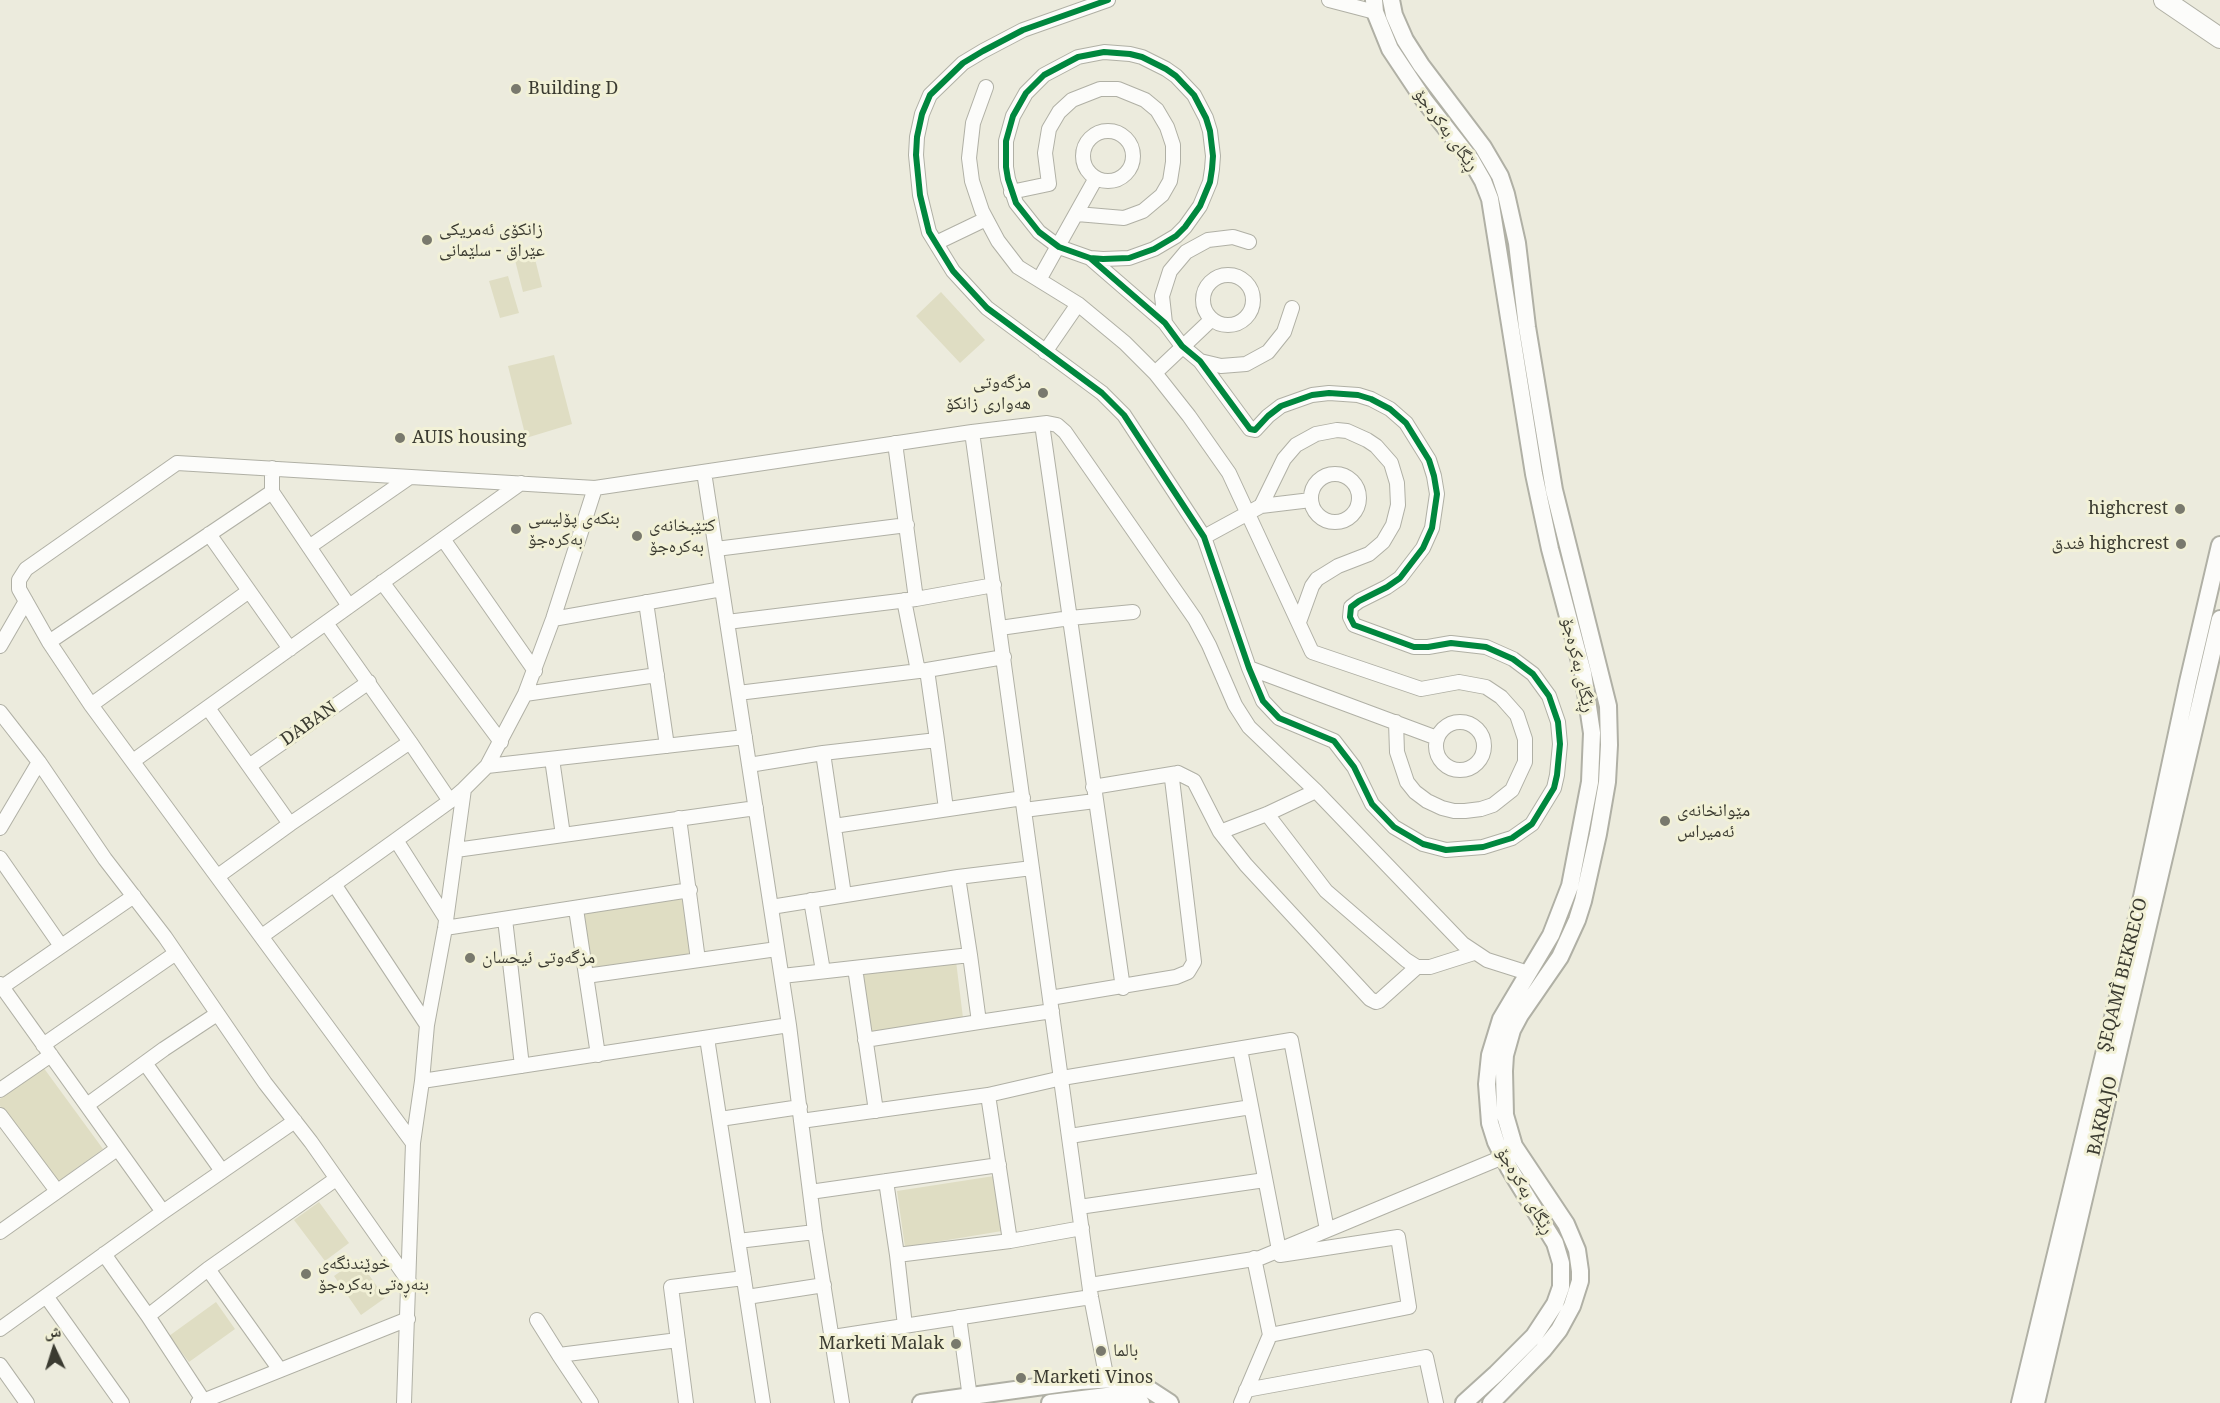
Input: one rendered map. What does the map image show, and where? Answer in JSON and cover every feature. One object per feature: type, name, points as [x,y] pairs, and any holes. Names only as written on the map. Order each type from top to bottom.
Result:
[{"type":"highway","points":[[2164,0],[2220,38]]},
{"type":"main road","points":[[1375,6],[1392,7]]},
{"type":"main road","name":"ڕێگای بەکرەجۆ","points":[[1375,6],[1382,34],[1398,63],[1471,160],[1490,200],[1499,247],[1521,404],[1536,485],[1588,695],[1592,755],[1577,859],[1570,886],[1557,923],[1501,1019],[1493,1041],[1505,1116],[1514,1146],[1561,1214],[1577,1250],[1580,1271],[1577,1294],[1559,1330],[1544,1350],[1491,1403]]},
{"type":"main road","name":"ڕێگای بەکرەجۆ","points":[[1392,7],[1405,40],[1421,65],[1493,163],[1500,176],[1511,211],[1527,327],[1554,490],[1608,706],[1607,782],[1583,901],[1560,957],[1512,1030],[1505,1055],[1496,1069],[1487,1098],[1490,1123],[1503,1157],[1555,1243],[1561,1263],[1561,1287],[1551,1310],[1534,1336],[1464,1403]]},
{"type":"main road","name":"ŞEQAMÎ BEKRECO","points":[[2020,1403],[2155,869],[2188,682],[2220,545]]},
{"type":"main road","name":"BAKRAJO","points":[[2036,1403],[2155,869],[2220,619]]},
{"type":"main road","points":[[1050,1403],[1106,1393],[1117,1379],[1137,1384],[1170,1403]]},
{"type":"main road","points":[[921,1403],[1080,1381],[1106,1393],[1125,1396],[1141,1403]]},
{"type":"street","points":[[1090,258],[1165,323],[1182,346],[1200,362],[1250,429],[1255,430],[1281,406],[1312,394],[1329,393],[1358,395],[1371,399],[1406,423],[1429,460],[1434,476],[1437,494],[1432,528],[1423,548],[1400,578],[1359,601],[1352,607],[1350,617],[1354,625],[1414,647],[1428,648],[1451,643],[1486,647],[1513,659],[1533,674],[1549,696],[1558,722],[1560,744],[1554,788],[1532,824],[1512,838],[1491,845],[1446,850],[1423,844],[1394,827],[1372,804],[1354,767],[1334,741],[1278,718],[1263,701],[1248,668],[1204,537],[1124,415],[1102,393],[987,308],[953,271],[929,232],[923,213],[917,175],[917,137],[922,114],[930,95],[963,63],[983,51],[1023,30],[1108,0]]},
{"type":"street","points":[[1329,0],[1375,6]]},
{"type":"street","points":[[1111,52],[1142,57],[1155,62],[1176,76],[1197,101],[1210,130],[1213,163],[1206,194],[1185,227],[1176,236],[1154,249],[1129,258],[1116,259],[1090,258],[1059,247],[1030,224],[1011,192],[1005,154],[1009,128],[1022,99],[1044,75],[1078,57],[1111,52]]},
{"type":"street","points":[[986,87],[973,123],[969,158],[972,181],[986,219],[998,241],[1018,267],[1078,304],[1125,343],[1155,373],[1255,509],[1312,652],[1421,689],[1459,682],[1486,687],[1501,697],[1517,715],[1525,739],[1525,762],[1512,790],[1493,805],[1465,811],[1442,808],[1427,801],[1407,782],[1397,752],[1396,722]]},
{"type":"street","points":[[1011,192],[1049,184],[1045,153],[1049,129],[1059,112],[1072,100],[1100,89],[1118,89],[1145,100],[1157,110],[1167,127],[1173,145],[1170,181],[1162,195],[1143,211],[1124,218],[1077,214]]},
{"type":"street","points":[[1039,280],[1096,178]]},
{"type":"street","points":[[936,243],[986,219]]},
{"type":"street","points":[[1165,323],[1162,296],[1170,271],[1186,252],[1208,240],[1233,237],[1250,242]]},
{"type":"street","points":[[1045,352],[1078,304]]},
{"type":"street","points":[[1200,362],[1221,366],[1246,364],[1268,352],[1284,332],[1292,308]]},
{"type":"street","points":[[1155,373],[1212,319]]},
{"type":"street","points":[[414,1143],[91,705],[49,642],[19,584],[26,569],[177,463],[595,488],[972,432],[1042,424],[1057,425],[1065,432],[1202,632],[1235,705],[1249,728],[1316,791],[1458,939],[1474,953],[1487,960],[1528,973]]},
{"type":"street","points":[[1042,424],[1122,988]]},
{"type":"street","points":[[1255,509],[1284,459],[1296,445],[1327,431],[1347,431],[1367,440],[1384,454],[1394,473],[1399,494],[1394,525],[1383,542],[1370,554],[1338,566],[1317,579],[1312,586],[1299,622]]},
{"type":"street","points":[[972,432],[1106,1393]]},
{"type":"street","points":[[895,443],[907,525],[910,599],[937,740],[946,809]]},
{"type":"street","points":[[272,468],[272,492],[349,606]]},
{"type":"street","points":[[704,472],[782,976],[815,1232],[842,1403]]},
{"type":"street","points":[[309,547],[410,477]]},
{"type":"street","points":[[133,761],[521,483]]},
{"type":"street","points":[[262,936],[450,801],[487,766],[535,671],[554,619],[595,488]]},
{"type":"street","points":[[49,642],[272,492]]},
{"type":"street","points":[[1204,537],[1255,509],[1311,500]]},
{"type":"street","points":[[716,549],[907,525]]},
{"type":"street","points":[[209,534],[290,649]]},
{"type":"street","points":[[443,539],[535,671]]},
{"type":"street","points":[[382,582],[501,742]]},
{"type":"street","points":[[728,622],[910,599],[994,585]]},
{"type":"street","points":[[554,619],[722,589]]},
{"type":"street","points":[[91,705],[249,591]]},
{"type":"street","points":[[0,646],[26,601]]},
{"type":"street","points":[[646,602],[667,746]]},
{"type":"street","points":[[999,628],[1133,612]]},
{"type":"street","points":[[326,622],[450,801]]},
{"type":"street","points":[[738,693],[923,670],[1004,657]]},
{"type":"street","points":[[1248,668],[1437,738]]},
{"type":"street","points":[[525,694],[657,675]]},
{"type":"street","name":"DABAN","points":[[249,766],[369,682]]},
{"type":"street","points":[[208,708],[290,824]]},
{"type":"street","points":[[0,712],[39,762],[105,859],[176,953],[264,1083],[295,1121],[410,1283]]},
{"type":"street","points":[[487,766],[745,737]]},
{"type":"street","points":[[749,765],[823,753],[937,740]]},
{"type":"street","points":[[218,876],[410,742]]},
{"type":"street","points":[[823,753],[844,895]]},
{"type":"street","points":[[552,759],[563,835]]},
{"type":"street","points":[[0,828],[39,762]]},
{"type":"street","points":[[1093,787],[1178,772],[1194,781],[1220,832],[1246,865],[1370,999],[1380,1001],[1417,967]]},
{"type":"street","points":[[865,1040],[980,1022],[1122,988],[1176,978],[1188,972],[1194,962],[1172,779],[1178,772]]},
{"type":"street","points":[[404,1403],[414,1143],[427,1024],[445,923],[464,789]]},
{"type":"street","points":[[1220,832],[1267,814],[1316,791]]},
{"type":"street","points":[[834,826],[946,809],[1095,801]]},
{"type":"street","points":[[456,850],[756,808]]},
{"type":"street","points":[[1267,814],[1332,897],[1402,957],[1417,967],[1430,968],[1474,953]]},
{"type":"street","points":[[679,818],[698,960]]},
{"type":"street","points":[[396,840],[445,923]]},
{"type":"street","points":[[0,858],[61,946]]},
{"type":"street","points":[[771,907],[958,877],[1032,868]]},
{"type":"street","points":[[958,877],[980,1022]]},
{"type":"street","points":[[334,884],[427,1024]]},
{"type":"street","points":[[445,923],[505,919],[690,890]]},
{"type":"street","points":[[134,896],[1,986],[163,1212]]},
{"type":"street","points":[[811,900],[824,971]]},
{"type":"street","points":[[576,909],[598,1054]]},
{"type":"street","points":[[505,919],[522,1066]]},
{"type":"street","points":[[586,976],[777,949]]},
{"type":"street","points":[[0,1090],[47,1050],[176,953]]},
{"type":"street","points":[[782,976],[970,954]]},
{"type":"street","points":[[855,968],[876,1111]]},
{"type":"street","points":[[87,1105],[217,1014]]},
{"type":"street","points":[[422,1081],[789,1025]]},
{"type":"street","points":[[707,1038],[763,1403]]},
{"type":"street","points":[[720,1119],[876,1111],[988,1095],[1062,1078],[1291,1040],[1327,1230]]},
{"type":"street","points":[[1240,1049],[1279,1250]]},
{"type":"street","points":[[145,1063],[222,1171]]},
{"type":"street","points":[[988,1095],[1010,1241]]},
{"type":"street","points":[[1070,1136],[1251,1107]]},
{"type":"street","points":[[0,1115],[57,1191]]},
{"type":"street","points":[[0,1329],[295,1121]]},
{"type":"street","points":[[0,1232],[117,1149]]},
{"type":"street","points":[[1257,1258],[1503,1157]]},
{"type":"street","points":[[810,1192],[999,1165]]},
{"type":"street","points":[[148,1316],[208,1269],[336,1179]]},
{"type":"street","points":[[1079,1208],[1265,1180]]},
{"type":"street","points":[[886,1181],[905,1326]]},
{"type":"street","points":[[897,1255],[1010,1241],[1082,1228]]},
{"type":"street","points":[[738,1241],[815,1232]]},
{"type":"street","points":[[833,1337],[959,1317],[1257,1258],[1398,1238],[1409,1307],[1270,1335]]},
{"type":"street","points":[[104,1254],[148,1316],[201,1402],[230,1397],[280,1370],[408,1319]]},
{"type":"street","points":[[1244,1397],[1270,1335],[1257,1258]]},
{"type":"street","points":[[208,1269],[280,1370]]},
{"type":"street","points":[[686,1403],[671,1287],[744,1278]]},
{"type":"street","points":[[747,1297],[824,1285]]},
{"type":"street","points":[[46,1296],[122,1403]]},
{"type":"street","points":[[959,1317],[970,1398]]},
{"type":"street","points":[[537,1320],[591,1403]]},
{"type":"street","points":[[559,1356],[678,1340]]},
{"type":"street","points":[[1244,1397],[1426,1357],[1436,1403]]},
{"type":"street","points":[[0,1365],[27,1403]]},
{"type":"shaded area","points":[[533,251],[542,287],[523,292],[514,256]]},
{"type":"shaded area","points":[[508,276],[519,313],[500,318],[489,281]]},
{"type":"shaded area","points":[[941,292],[985,340],[960,363],[916,316]]},
{"type":"shaded area","points":[[554,355],[572,424],[526,438],[508,366]]},
{"type":"shaded area","points":[[684,899],[692,956],[592,969],[584,911]]},
{"type":"shaded area","points":[[956,961],[963,1018],[868,1032],[860,975]]},
{"type":"shaded area","points":[[43,1067],[103,1149],[56,1183],[0,1106],[0,1099]]},
{"type":"shaded area","points":[[994,1176],[1002,1231],[905,1247],[897,1191]]},
{"type":"shaded area","points":[[319,1202],[349,1243],[325,1261],[294,1220]]},
{"type":"shaded area","points":[[358,1259],[385,1298],[361,1315],[334,1276]]},
{"type":"shaded area","points":[[216,1302],[235,1329],[189,1362],[169,1336]]},
{"type":"cycle path","points":[[1090,258],[1129,258],[1154,249],[1176,236],[1200,206],[1210,182],[1213,156],[1210,131],[1194,95],[1166,69],[1142,57],[1130,54],[1104,52],[1078,57],[1044,75],[1026,93],[1013,116],[1006,141],[1006,167],[1016,203],[1039,232],[1059,247],[1090,258],[1165,323],[1182,346],[1200,361],[1250,429],[1255,430],[1281,406],[1312,395],[1329,393],[1358,395],[1371,399],[1390,409],[1406,423],[1429,460],[1434,476],[1437,494],[1432,528],[1423,548],[1400,578],[1351,607],[1350,617],[1354,625],[1414,647],[1451,643],[1486,647],[1513,659],[1533,674],[1549,696],[1558,722],[1560,744],[1554,788],[1532,824],[1512,838],[1483,847],[1446,850],[1423,844],[1394,827],[1372,804],[1354,767],[1334,741],[1279,718],[1263,701],[1249,668],[1204,537],[1124,415],[1102,393],[987,308],[953,271],[929,232],[920,195],[916,155],[922,114],[930,95],[963,63],[983,51],[1023,30],[1108,0]]},
{"type":"place","name":"Building D","points":[[516,89]]},
{"type":"place","name":"زانکۆی ئەمریکی عێراق - سلێمانی","points":[[427,240]]},
{"type":"place","name":"مزگەوتی هەواری زانکۆ","points":[[1043,393]]},
{"type":"place","name":"AUIS housing","points":[[400,438]]},
{"type":"place","name":"highcrest","points":[[2180,509]]},
{"type":"place","name":"بنکەی پۆلیسی بەکرەجۆ","points":[[516,529]]},
{"type":"place","name":"کتێبخانەی بەکرەجۆ","points":[[637,536]]},
{"type":"place","name":"فندق highcrest","points":[[2181,544]]},
{"type":"place","name":"مێوانخانەی ئەمیراس","points":[[1665,821]]},
{"type":"place","name":"مزگەوتی ئیحسان","points":[[470,958]]},
{"type":"place","name":"خوێندنگەی بنەڕەتی بەکرەجۆ","points":[[306,1274]]},
{"type":"place","name":"Marketi Malak","points":[[956,1344]]},
{"type":"place","name":"بالما","points":[[1101,1351]]},
{"type":"place","name":"Marketi Vinos","points":[[1021,1378]]}]
